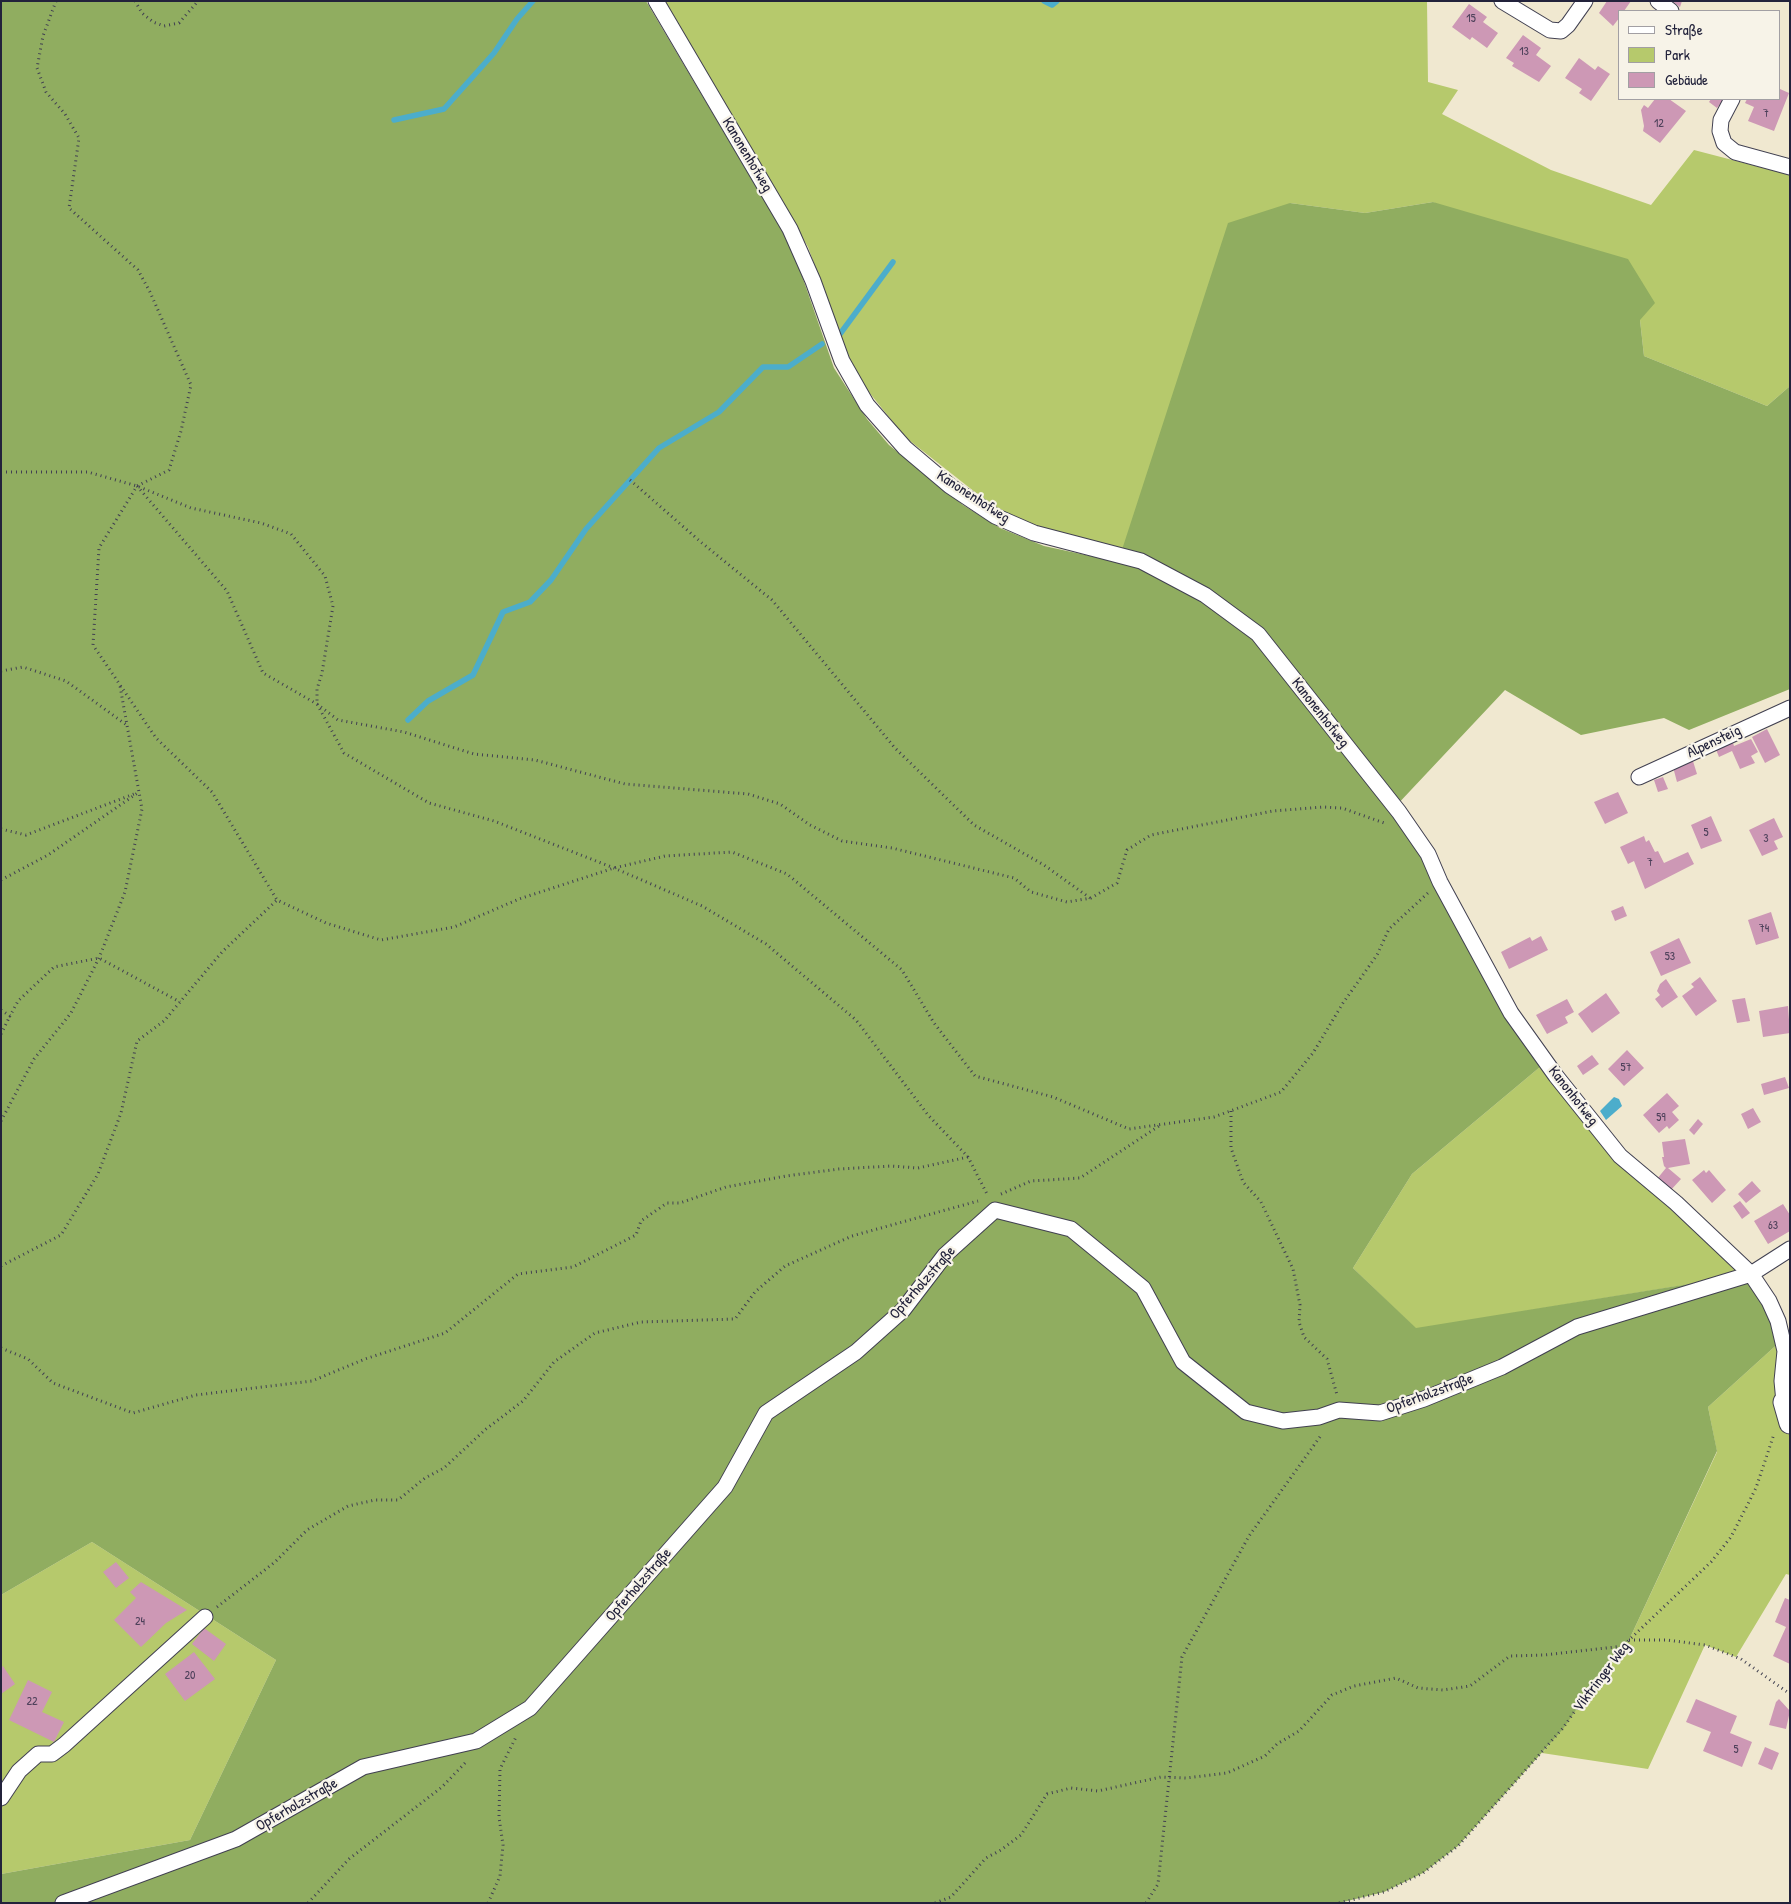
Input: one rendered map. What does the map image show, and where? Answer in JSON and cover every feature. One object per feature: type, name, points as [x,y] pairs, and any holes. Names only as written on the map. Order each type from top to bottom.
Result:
[{"type":"street","name":"Kanonenhofweg","points":[[656,1],[790,230],[813,281],[842,360],[867,405],[905,448],[950,486],[995,516],[1034,533],[1141,561],[1205,595],[1258,634],[1399,812],[1428,854],[1440,882]]},
{"type":"street","points":[[1502,1],[1550,30],[1560,31],[1568,26],[1585,1]]},
{"type":"street","points":[[1658,1],[1671,10]]},
{"type":"street","points":[[1731,100],[1721,120],[1720,131],[1724,144],[1735,152],[1790,167]]},
{"type":"street","name":"Alpensteig","points":[[1639,777],[1790,708]]},
{"type":"street","name":"Kanonhofweg","points":[[1440,882],[1511,1013],[1556,1076],[1620,1156],[1676,1203],[1751,1274],[1769,1301],[1787,1348],[1782,1381],[1784,1402]]},
{"type":"street","name":"Opferholzstraße","points":[[63,1903],[236,1839],[362,1767],[476,1741],[530,1708],[725,1487],[766,1413],[856,1352],[903,1310],[945,1255],[995,1210],[1071,1229],[1142,1288],[1183,1362],[1246,1412],[1283,1421],[1319,1417],[1339,1410],[1380,1413],[1424,1399],[1502,1367],[1577,1327],[1751,1274]]},
{"type":"street","points":[[1751,1274],[1790,1249]]},
{"type":"street","points":[[1784,1402],[1790,1422]]},
{"type":"street","points":[[1,1798],[19,1771],[38,1754],[52,1754],[64,1745],[205,1617]]},
{"type":"path","points":[[56,1],[43,36],[37,68],[46,92],[65,114],[79,138],[68,208],[138,270],[150,292],[191,385],[181,431],[169,470],[137,486],[99,548],[93,645],[156,738],[212,792],[277,900],[326,923],[381,940],[454,927],[520,899],[614,868],[665,856],[732,852],[787,874],[902,970],[934,1023],[975,1076],[1054,1096],[1129,1128],[1214,1117],[1281,1092],[1313,1053],[1343,1003],[1378,955],[1389,930],[1440,882]]},
{"type":"path","points":[[135,1],[142,13],[153,22],[164,26],[179,23],[198,1]]},
{"type":"path","points":[[1,472],[88,472],[137,486],[191,508],[261,523],[291,534],[325,576],[333,606],[324,664],[317,689],[317,704],[344,753],[429,803],[494,821],[614,868],[702,906],[766,944],[856,1020],[928,1114],[968,1157],[989,1198]]},
{"type":"path","points":[[630,480],[702,543],[772,600],[895,748],[974,825],[1044,865],[1091,898]]},
{"type":"path","points":[[137,486],[227,591],[263,673],[317,704],[338,720],[404,732],[460,751],[535,760],[625,784],[748,794],[780,804],[810,825],[842,841],[892,848],[1014,878],[1031,892],[1067,902],[1091,898],[1117,883],[1127,850],[1151,835],[1273,811],[1323,807],[1342,808],[1389,825]]},
{"type":"path","points":[[1,671],[23,667],[66,681],[128,726]]},
{"type":"path","points":[[1,1121],[34,1059],[71,1013],[99,958],[125,892],[142,809],[119,684]]},
{"type":"path","points":[[1,829],[26,835],[139,792]]},
{"type":"path","points":[[1,880],[48,855],[139,792]]},
{"type":"path","points":[[2,1267],[61,1235],[98,1174],[121,1113],[137,1041],[164,1021],[222,952],[277,900]]},
{"type":"path","points":[[1,1034],[18,1001],[54,967],[99,958],[180,1002]]},
{"type":"path","points":[[1,1010],[10,1016]]},
{"type":"path","points":[[1146,1903],[1158,1884],[1182,1657],[1249,1536],[1339,1410],[1336,1390],[1327,1359],[1304,1337],[1299,1322],[1300,1305],[1293,1269],[1260,1202],[1243,1182],[1231,1148],[1231,1111]]},
{"type":"path","points":[[205,1617],[231,1594],[274,1562],[307,1530],[348,1506],[375,1500],[398,1500],[426,1478],[444,1468],[486,1428],[523,1401],[554,1362],[595,1334],[641,1322],[735,1319],[755,1292],[785,1266],[852,1236],[989,1198],[1031,1181],[1080,1178],[1160,1124]]},
{"type":"path","points":[[1,1348],[28,1359],[53,1383],[133,1413],[196,1395],[312,1381],[365,1359],[445,1334],[518,1274],[573,1267],[636,1235],[641,1221],[667,1203],[680,1203],[726,1187],[795,1175],[838,1169],[891,1166],[918,1168],[968,1157]]},
{"type":"path","name":"Viktringer Weg","points":[[1339,1903],[1384,1892],[1423,1873],[1458,1846],[1563,1728],[1598,1678],[1629,1640],[1711,1562],[1731,1537],[1756,1488],[1784,1402]]},
{"type":"path","points":[[1629,1640],[1667,1640],[1705,1645],[1741,1659],[1790,1694]]},
{"type":"path","points":[[935,1903],[951,1897],[986,1858],[1001,1850],[1020,1835],[1047,1794],[1071,1788],[1098,1791],[1169,1776],[1186,1778],[1227,1773],[1265,1756],[1277,1744],[1299,1731],[1332,1695],[1354,1686],[1396,1678],[1418,1688],[1443,1690],[1470,1686],[1510,1656],[1544,1655],[1624,1646]]},
{"type":"path","points":[[488,1903],[500,1876],[503,1845],[499,1817],[500,1770],[530,1708]]},
{"type":"path","points":[[308,1903],[349,1859],[442,1787],[471,1757]]},
{"type":"green space","points":[[1,1],[646,1],[792,247],[834,368],[867,419],[889,445],[963,505],[1000,528],[1044,546],[1118,562],[1228,223],[1290,203],[1365,213],[1433,202],[1628,259],[1655,303],[1640,320],[1644,356],[1767,406],[1790,386],[1790,689],[1689,730],[1664,718],[1581,735],[1505,690],[1395,807],[1546,1062],[1412,1174],[1353,1268],[1416,1328],[1751,1274],[1782,1340],[1708,1407],[1717,1451],[1629,1640],[1598,1678],[1563,1729],[1458,1846],[1423,1873],[1384,1892],[1339,1903],[1,1903],[1,1874],[190,1840],[276,1660],[92,1542],[1,1595]]},
{"type":"green space","points":[[664,1],[1427,1],[1428,82],[1458,90],[1442,114],[1551,170],[1651,205],[1694,150],[1790,175],[1790,386],[1767,406],[1644,356],[1640,320],[1433,202],[1365,213],[1290,203],[1123,549],[1051,532],[999,511],[905,437],[860,381],[843,343],[808,247]]},
{"type":"green space","points":[[1546,1062],[1620,1156],[1751,1274],[1416,1329],[1353,1268],[1412,1174]]},
{"type":"green space","points":[[1782,1340],[1790,1344],[1790,1575],[1786,1574],[1736,1657],[1705,1645],[1648,1769],[1542,1753],[1629,1640],[1717,1452],[1708,1407]]},
{"type":"green space","points":[[92,1542],[276,1660],[190,1840],[1,1874],[1,1595]]},
{"type":"water","points":[[1614,1097],[1619,1099],[1622,1106],[1606,1120],[1600,1111]]},
{"type":"building","points":[[1607,1],[1631,1],[1625,10],[1618,10],[1618,20],[1613,26],[1599,13]]},
{"type":"building","points":[[1672,1],[1682,1],[1680,7]]},
{"type":"building","points":[[1469,4],[1487,17],[1483,22],[1498,33],[1487,48],[1472,37],[1470,40],[1452,27]]},
{"type":"building","points":[[1523,35],[1541,48],[1536,55],[1551,66],[1539,82],[1512,66],[1514,63],[1506,58]]},
{"type":"building","points":[[1579,58],[1595,70],[1598,66],[1610,74],[1591,101],[1579,93],[1582,89],[1565,78]]},
{"type":"building","points":[[1781,89],[1789,93],[1774,131],[1748,121],[1754,107],[1745,103],[1746,100],[1781,100]]},
{"type":"building","points":[[1654,100],[1670,100],[1686,111],[1660,143],[1643,131],[1641,110],[1644,105],[1648,108]]},
{"type":"building","points":[[1710,100],[1723,100],[1717,108],[1709,102]]},
{"type":"building","points":[[1767,729],[1780,755],[1765,763],[1752,737]]},
{"type":"building","points":[[1751,739],[1758,752],[1751,756],[1755,763],[1740,769],[1732,751],[1719,757],[1715,747],[1732,740],[1734,746]]},
{"type":"building","points":[[1692,758],[1697,774],[1677,782],[1673,767]]},
{"type":"building","points":[[1663,777],[1668,789],[1658,792],[1654,780]]},
{"type":"building","points":[[1618,792],[1628,813],[1605,824],[1594,802]]},
{"type":"building","points":[[1711,816],[1722,841],[1701,849],[1691,825]]},
{"type":"building","points":[[1774,818],[1783,837],[1774,841],[1778,849],[1762,856],[1749,830]]},
{"type":"building","points":[[1644,836],[1646,842],[1649,840],[1655,852],[1658,851],[1664,863],[1688,852],[1694,864],[1645,889],[1634,861],[1628,864],[1620,847]]},
{"type":"building","points":[[1623,906],[1627,916],[1615,921],[1611,911]]},
{"type":"building","points":[[1771,912],[1779,938],[1756,945],[1748,920]]},
{"type":"building","points":[[1541,936],[1548,950],[1509,969],[1501,952],[1530,937],[1532,941]]},
{"type":"building","points":[[1679,938],[1691,963],[1661,976],[1650,952]]},
{"type":"building","points":[[1700,977],[1717,1001],[1696,1016],[1682,996],[1694,987],[1691,984]]},
{"type":"building","points":[[1666,979],[1678,997],[1662,1008],[1655,999],[1660,995],[1657,991],[1660,984]]},
{"type":"building","points":[[1606,993],[1620,1013],[1592,1033],[1578,1014]]},
{"type":"building","points":[[1745,998],[1750,1021],[1737,1023],[1732,1000]]},
{"type":"building","points":[[1567,999],[1574,1012],[1565,1017],[1568,1023],[1547,1034],[1536,1015]]},
{"type":"building","points":[[1788,1006],[1790,1033],[1763,1037],[1759,1011]]},
{"type":"building","points":[[1627,1050],[1644,1068],[1624,1086],[1608,1069]]},
{"type":"building","points":[[1592,1055],[1599,1064],[1583,1075],[1577,1066]]},
{"type":"building","points":[[1785,1077],[1789,1088],[1764,1095],[1761,1084]]},
{"type":"building","points":[[1667,1093],[1679,1106],[1672,1112],[1679,1120],[1669,1129],[1667,1126],[1659,1133],[1643,1115]]},
{"type":"building","points":[[1753,1108],[1761,1122],[1748,1129],[1741,1114]]},
{"type":"building","points":[[1698,1119],[1703,1124],[1694,1135],[1689,1130]]},
{"type":"building","points":[[1685,1139],[1690,1164],[1668,1168],[1681,1179],[1670,1191],[1657,1179],[1666,1168],[1662,1157],[1664,1157],[1662,1142]]},
{"type":"building","points":[[1704,1170],[1706,1173],[1709,1170],[1726,1190],[1712,1203],[1692,1180]]},
{"type":"building","points":[[1752,1181],[1761,1191],[1746,1203],[1738,1194]]},
{"type":"building","points":[[1740,1201],[1750,1213],[1742,1219],[1733,1206]]},
{"type":"building","points":[[1783,1204],[1790,1215],[1790,1231],[1768,1244],[1754,1221]]},
{"type":"building","points":[[116,1562],[129,1578],[116,1588],[103,1572]]},
{"type":"building","points":[[141,1582],[187,1610],[166,1623],[141,1647],[114,1620],[136,1598],[130,1592]]},
{"type":"building","points":[[1785,1598],[1790,1600],[1790,1664],[1773,1656],[1786,1627],[1775,1622]]},
{"type":"building","points":[[204,1628],[226,1644],[214,1661],[192,1644]]},
{"type":"building","points":[[194,1652],[215,1679],[185,1701],[165,1674]]},
{"type":"building","points":[[3,1666],[15,1684],[1,1694],[1,1668]]},
{"type":"building","points":[[28,1680],[52,1692],[42,1712],[64,1722],[54,1742],[9,1720]]},
{"type":"building","points":[[1696,1699],[1737,1716],[1730,1733],[1752,1742],[1742,1767],[1703,1751],[1711,1732],[1686,1722]]},
{"type":"building","points":[[1779,1699],[1790,1711],[1786,1729],[1769,1725],[1776,1702]]},
{"type":"building","points":[[1765,1747],[1779,1753],[1772,1770],[1758,1764]]},
{"type":"waterway","points":[[394,120],[444,109],[494,53],[517,19],[533,1]]},
{"type":"waterway","points":[[1044,1],[1052,5],[1057,1]]},
{"type":"waterway","points":[[840,334],[893,262]]},
{"type":"waterway","points":[[408,720],[428,701],[473,675],[503,612],[530,602],[551,580],[586,529],[659,448],[719,412],[763,367],[788,367],[822,344]]}]
